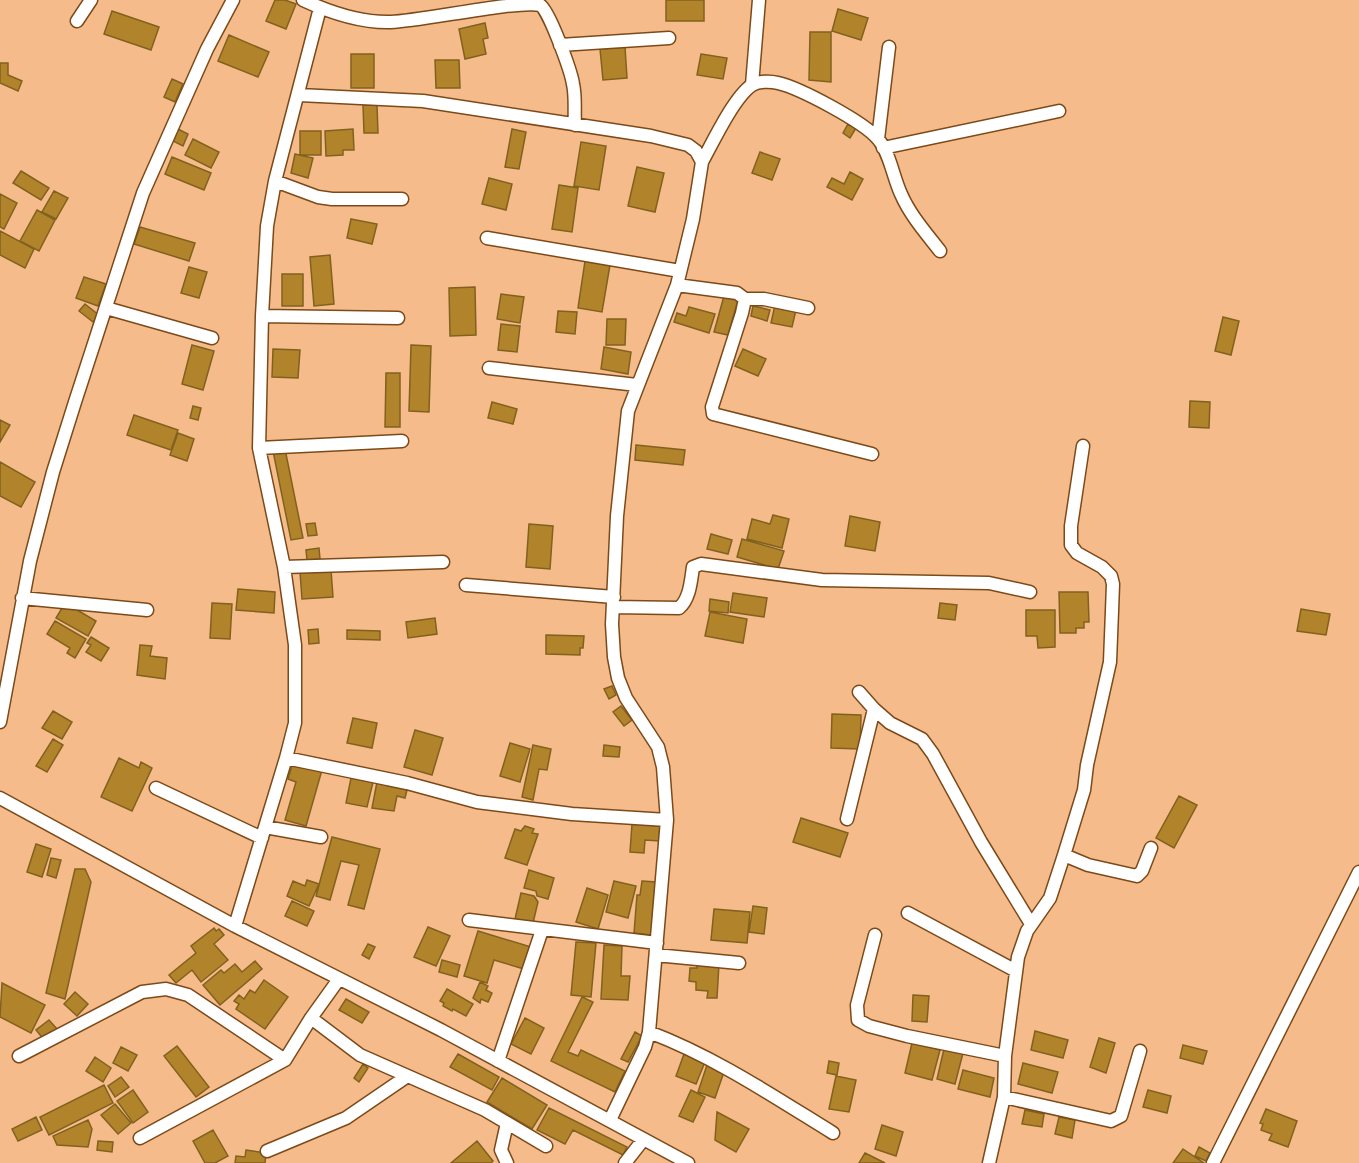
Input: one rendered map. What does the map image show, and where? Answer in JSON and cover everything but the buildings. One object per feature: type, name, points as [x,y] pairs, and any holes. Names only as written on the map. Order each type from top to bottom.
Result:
[{"type":"street","points":[[77,21],[91,0]]},
{"type":"street","points":[[0,722],[22,598],[52,472],[142,193],[207,49],[233,0]]},
{"type":"street","points":[[303,0],[320,8],[368,20],[391,22],[504,4],[538,2],[545,9],[573,84],[575,125]]},
{"type":"street","points":[[752,85],[759,0]]},
{"type":"street","points":[[235,926],[295,723],[295,645],[284,567],[259,448],[262,316],[267,226],[275,181],[320,8]]},
{"type":"street","points":[[560,45],[669,38]]},
{"type":"street","points":[[881,144],[888,47]]},
{"type":"street","points":[[610,1120],[645,1047],[649,1032],[667,820],[663,767],[658,747],[626,698],[618,678],[614,657],[613,602],[620,484],[628,411],[677,285],[693,219],[702,162],[740,96],[752,85],[763,81],[779,83],[861,124],[881,144],[901,196],[940,251]]},
{"type":"street","points":[[299,95],[423,101],[651,136],[688,146],[696,152],[702,162]]},
{"type":"street","points":[[881,144],[1059,111]]},
{"type":"street","points":[[275,181],[332,199],[402,199]]},
{"type":"street","points":[[487,238],[680,271]]},
{"type":"street","points":[[677,285],[737,293],[745,299],[764,299],[808,308]]},
{"type":"street","points":[[745,299],[712,407],[713,414],[872,454]]},
{"type":"street","points":[[106,308],[212,338]]},
{"type":"street","points":[[262,316],[398,318]]},
{"type":"street","points":[[489,368],[637,385]]},
{"type":"street","points":[[259,448],[402,441]]},
{"type":"street","points":[[989,1163],[1004,1097],[1005,1056],[1021,946],[1031,924],[1050,898],[1064,855],[1084,790],[1087,765],[1110,662],[1113,602],[1111,576],[1102,567],[1077,553],[1071,545],[1071,526],[1083,446]]},
{"type":"street","points":[[284,567],[443,562]]},
{"type":"street","points":[[466,585],[680,608],[688,596],[693,567],[701,564],[822,580],[989,583],[1029,592]]},
{"type":"street","points":[[22,598],[147,610]]},
{"type":"street","points":[[859,692],[890,723],[922,740],[933,754],[981,842],[1031,924]]},
{"type":"street","points":[[848,819],[874,709]]},
{"type":"street","points":[[286,758],[407,783],[477,802],[572,814],[667,820]]},
{"type":"street","points":[[156,788],[263,833],[321,837]]},
{"type":"street","points":[[0,798],[235,926],[498,1061],[688,1163]]},
{"type":"street","points":[[1064,855],[1088,865],[1137,876],[1142,871],[1151,848]]},
{"type":"street","points":[[1213,1163],[1359,872]]},
{"type":"street","points":[[908,913],[1016,971]]},
{"type":"street","points":[[469,920],[739,963]]},
{"type":"street","points":[[498,1061],[542,930]]},
{"type":"street","points":[[875,935],[857,1005],[858,1020],[869,1026],[907,1036],[1005,1056]]},
{"type":"street","points":[[140,1138],[285,1060],[310,1018],[339,979]]},
{"type":"street","points":[[18,1056],[142,992],[166,989],[188,995],[285,1060]]},
{"type":"street","points":[[310,1018],[360,1055],[406,1077],[449,1093],[546,1146]]},
{"type":"street","points":[[649,1032],[681,1044],[739,1075],[833,1133]]},
{"type":"street","points":[[1004,1097],[1111,1121],[1120,1116],[1140,1051]]},
{"type":"street","points":[[267,1151],[346,1118],[406,1077]]},
{"type":"street","points":[[507,1123],[501,1150],[507,1163]]},
{"type":"street","points":[[625,1163],[643,1140]]}]
